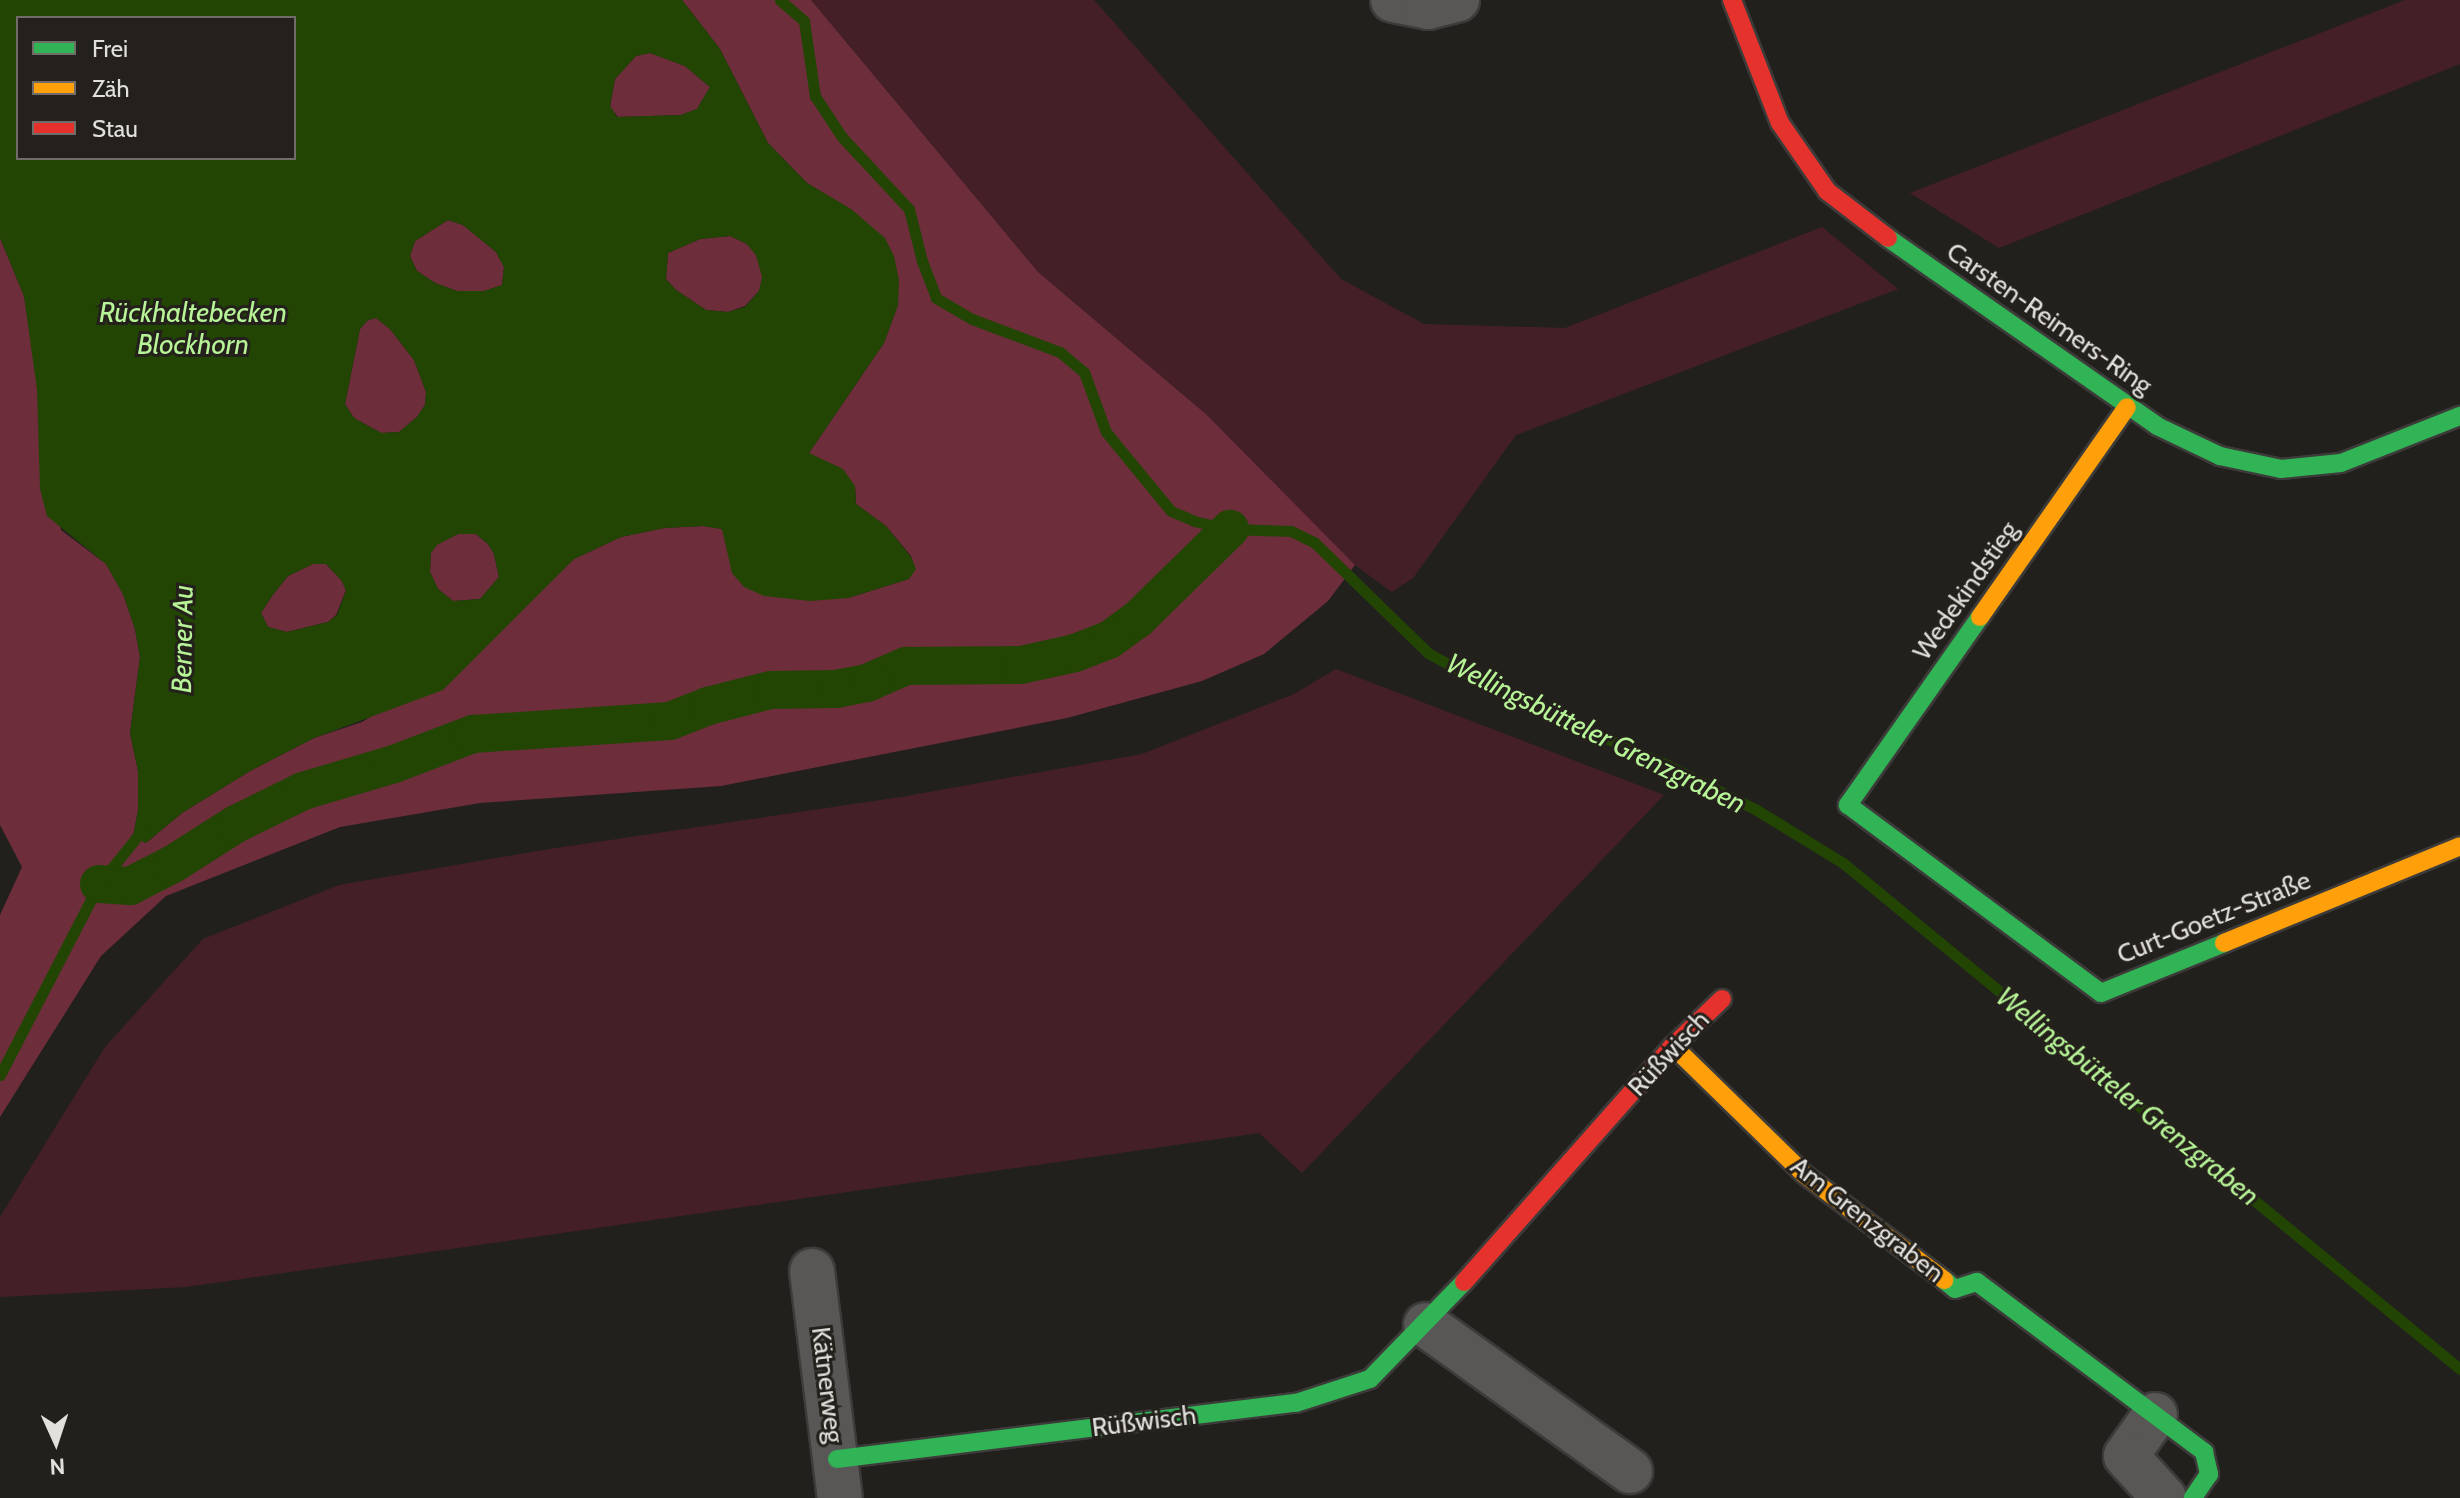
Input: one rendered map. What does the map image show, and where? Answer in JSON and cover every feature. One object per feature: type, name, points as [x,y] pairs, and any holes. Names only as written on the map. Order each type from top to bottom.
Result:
[{"type":"street","points":[[1393,0],[1428,7],[1457,0]]},
{"type":"street","name":"Carsten-Reimers-Ring","points":[[1732,0],[1780,123],[1827,191],[1846,209],[2127,407],[2183,440],[2220,456],[2281,469],[2341,463],[2460,416]]},
{"type":"street","name":"Wedekindstieg","points":[[1848,805],[2127,407]]},
{"type":"street","name":"Curt-Goetz-Straße","points":[[1848,805],[2101,993],[2460,846]]},
{"type":"street","name":"Rüßwisch","points":[[838,1479],[1296,1403],[1370,1379],[1426,1325],[1673,1046],[1722,999]]},
{"type":"street","name":"Am Grenzgraben","points":[[1673,1046],[1816,1184],[1955,1289],[1977,1282],[2204,1452],[2209,1474],[2193,1498]]},
{"type":"street","name":"Kätnerweg","points":[[812,1271],[838,1479]]},
{"type":"street","points":[[1426,1325],[1630,1471]]},
{"type":"street","points":[[2155,1415],[2126,1456],[2164,1498]]},
{"type":"shaded area","points":[[682,0],[811,0],[1038,272],[1207,415],[1355,565],[1328,601],[1264,654],[1202,681],[1067,718],[721,786],[480,803],[340,827],[166,896],[101,956],[0,1117],[0,915],[22,867],[0,825],[0,238],[24,296],[61,530],[106,564],[123,594],[135,629],[140,657],[130,733],[138,771],[138,810],[133,837],[146,843],[182,813],[250,771],[314,738],[362,722],[481,649],[574,559],[621,537],[664,528],[703,526],[722,529],[726,542],[848,598],[909,579],[915,569],[911,556],[886,526],[856,504],[855,486],[809,453],[884,343],[898,305],[850,209],[807,183],[768,143],[720,49]]},
{"type":"shaded area","points":[[811,0],[1094,0],[1341,279],[1424,324],[1565,328],[1822,227],[1898,289],[1516,435],[1413,578],[1392,592],[1355,565],[1207,415],[1038,272]]},
{"type":"shaded area","points":[[2405,0],[2460,0],[2460,64],[1999,248],[1910,193]]},
{"type":"shaded area","points":[[650,53],[685,66],[710,87],[697,109],[681,115],[618,117],[610,107],[615,79],[636,56]]},
{"type":"shaded area","points":[[448,220],[463,225],[496,252],[504,267],[502,285],[484,291],[457,291],[435,283],[417,271],[410,256],[415,241]]},
{"type":"shaded area","points":[[730,236],[747,244],[756,255],[763,277],[759,291],[745,306],[728,312],[706,310],[676,290],[666,279],[668,253],[700,239]]},
{"type":"shaded area","points":[[376,318],[390,329],[414,360],[426,392],[425,405],[417,417],[399,432],[381,433],[354,418],[345,404],[360,329],[368,320]]},
{"type":"shaded area","points":[[458,534],[476,534],[494,554],[499,577],[480,599],[453,601],[438,589],[430,572],[431,553],[437,544]]},
{"type":"shaded area","points":[[313,564],[326,564],[342,581],[346,590],[336,615],[328,622],[287,632],[268,627],[261,613],[272,596],[288,576]]},
{"type":"shaded area","points":[[1336,669],[1664,795],[1302,1173],[1259,1133],[186,1287],[0,1297],[0,1217],[105,1047],[203,939],[339,885],[543,850],[901,797],[1142,754],[1294,694]]},
{"type":"water","name":"Rückhaltebecken Blockhorn","points":[[0,0],[682,0],[720,49],[768,143],[807,183],[851,209],[885,238],[894,256],[899,280],[898,305],[884,343],[809,453],[843,469],[855,486],[856,504],[886,526],[911,557],[916,569],[909,579],[848,598],[810,601],[764,596],[744,587],[732,573],[722,529],[703,526],[664,528],[621,537],[574,559],[443,690],[314,738],[250,771],[182,813],[146,843],[133,837],[138,810],[138,771],[130,733],[140,657],[135,629],[123,594],[106,564],[47,516],[40,489],[37,390],[24,296],[0,238]],"holes":[[[650,53],[685,66],[710,87],[697,109],[681,115],[617,117],[610,106],[615,79],[636,56]],[[448,220],[463,225],[496,252],[504,267],[502,285],[484,291],[457,291],[435,283],[417,271],[410,256],[415,241]],[[730,236],[747,244],[756,255],[762,277],[759,291],[745,307],[728,312],[706,310],[676,290],[666,279],[668,253],[700,239]],[[376,318],[390,329],[414,360],[426,392],[425,405],[417,417],[399,432],[382,433],[368,426],[354,418],[345,404],[360,329],[368,320]],[[458,534],[476,534],[494,554],[499,577],[480,599],[453,601],[438,589],[430,572],[431,553],[437,545]],[[313,564],[326,564],[342,581],[346,591],[337,615],[328,622],[287,632],[268,627],[261,613],[288,576]]]},
{"type":"waterway","name":"Wellingsbütteler Grenzgraben","points":[[780,0],[804,21],[815,96],[842,137],[909,209],[922,261],[936,298],[972,319],[1060,352],[1084,372],[1106,432],[1171,511],[1194,521],[1230,529],[1291,531],[1314,542],[1428,653],[1494,689],[1667,765],[1755,809],[1843,863],[2460,1369]]},
{"type":"waterway","points":[[99,884],[130,886],[173,864],[236,824],[303,791],[394,764],[473,734],[670,721],[708,706],[771,690],[836,689],[867,683],[906,666],[1021,665],[1075,653],[1109,640],[1138,619],[1230,529]]},
{"type":"waterway","name":"Berner Au","points":[[0,1075],[99,884],[144,828]]},
{"type":"traffic: fast","points":[[1888,238],[2157,426],[2220,456],[2281,469],[2341,463],[2460,416]]},
{"type":"traffic: fast","points":[[1980,617],[1848,805],[2101,993],[2224,943]]},
{"type":"traffic: fast","points":[[1944,1280],[1955,1289],[1977,1282],[2204,1452],[2209,1474],[2193,1498]]},
{"type":"traffic: fast","points":[[837,1459],[1296,1403],[1370,1379],[1464,1282]]},
{"type":"traffic: slow","points":[[1980,617],[2127,407]]},
{"type":"traffic: slow","points":[[2224,943],[2460,846]]},
{"type":"traffic: slow","points":[[1673,1046],[1804,1174],[1944,1280]]},
{"type":"traffic: jam","points":[[1732,0],[1780,123],[1827,191],[1888,238]]},
{"type":"traffic: jam","points":[[1464,1282],[1673,1046],[1722,999]]}]
